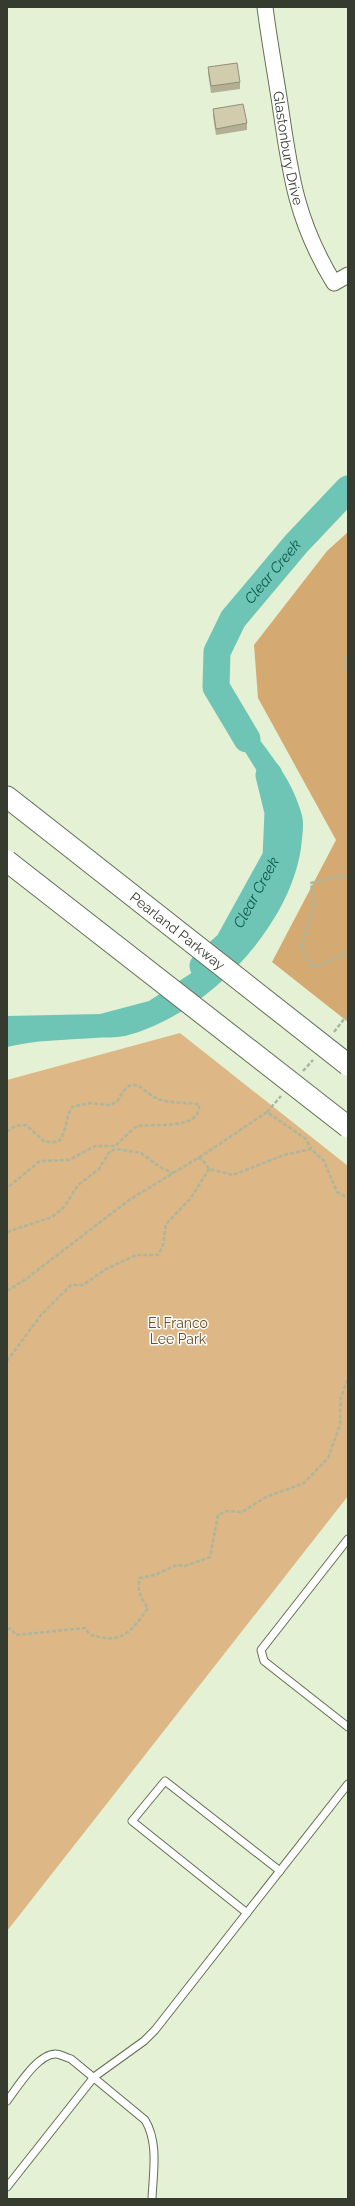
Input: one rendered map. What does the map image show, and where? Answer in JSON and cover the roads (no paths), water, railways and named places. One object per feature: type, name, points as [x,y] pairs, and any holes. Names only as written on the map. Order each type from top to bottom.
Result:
[{"type":"main road","name":"Pearland Parkway","points":[[7,797],[348,1066]]},
{"type":"main road","points":[[7,861],[348,1127]]},
{"type":"street","name":"Glastonbury Drive","points":[[265,7],[295,196],[303,223],[316,252],[334,283],[348,274]]},
{"type":"lane","points":[[348,1539],[261,1650],[264,1661],[348,1727]]},
{"type":"lane","points":[[247,1913],[132,1821],[165,1780],[280,1871]]},
{"type":"lane","points":[[7,2187],[94,2077],[144,2041],[348,1784]]},
{"type":"lane","points":[[7,2101],[37,2063],[46,2056],[56,2054],[71,2059],[146,2120],[154,2139],[152,2199]]},
{"type":"water","points":[[222,708],[234,708],[273,757],[282,770],[296,798],[301,812],[303,825],[301,848],[293,879],[280,909],[261,938],[238,965],[212,989],[184,1010],[155,1026],[121,1037],[61,1040],[7,1047],[7,1016],[100,1014],[149,1001],[196,970],[237,934],[257,911],[274,878],[282,855],[284,825],[267,787],[237,739]]},
{"type":"waterway","name":"Clear Creek","points":[[247,739],[216,687],[217,652],[233,619],[296,544],[348,489]]},
{"type":"waterway","name":"Clear Creek","points":[[203,966],[228,944],[276,857],[278,812],[269,775]]},
{"type":"park label","name":"El Franco Lee Park","points":[[178,1332]]}]
